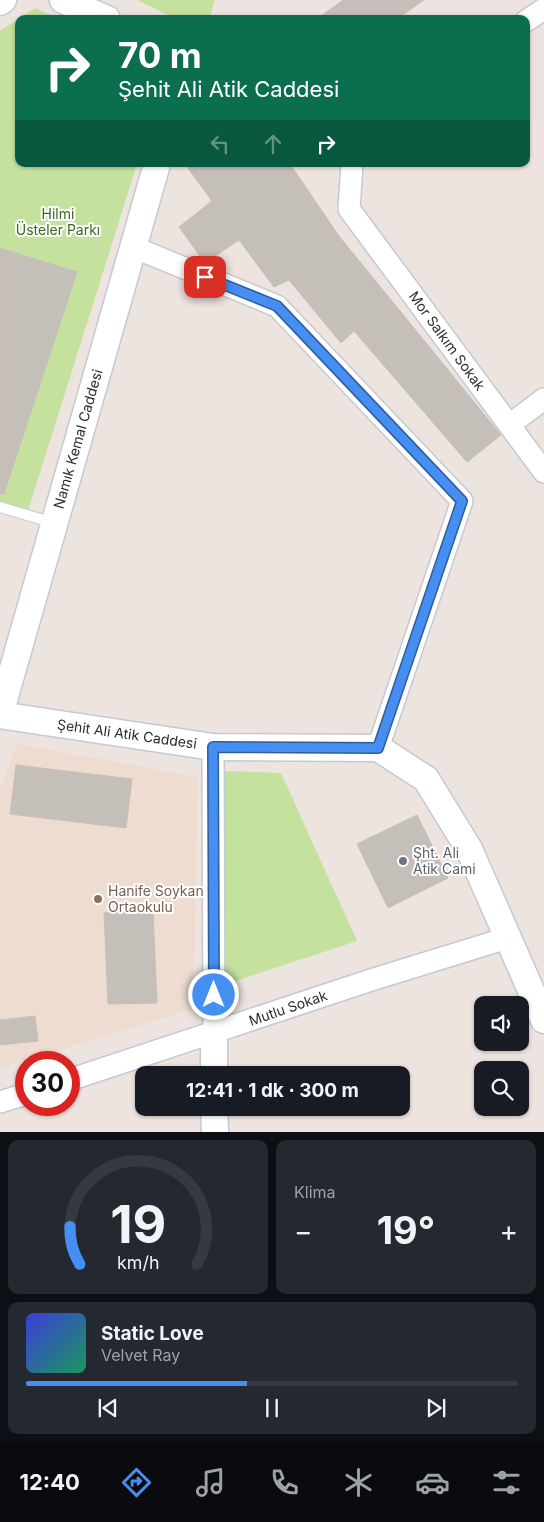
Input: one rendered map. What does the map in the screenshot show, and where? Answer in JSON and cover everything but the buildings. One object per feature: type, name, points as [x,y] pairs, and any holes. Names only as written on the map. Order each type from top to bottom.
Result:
[{"type":"street","points":[[63,0],[98,15]]},
{"type":"street","points":[[530,18],[544,8]]},
{"type":"street","name":"Namık Kemal Caddesi","points":[[0,715],[155,167]]},
{"type":"street","name":"Mor Salkım Sokak","points":[[352,167],[349,209],[544,472]]},
{"type":"street","points":[[133,247],[277,306],[462,501],[378,748],[426,779],[469,849],[544,1020]]},
{"type":"street","points":[[509,425],[544,399]]},
{"type":"street","name":"Şehit Ali Atik Caddesi","points":[[0,715],[213,747],[378,748]]},
{"type":"street","points":[[213,747],[214,1066]]},
{"type":"street","name":"Mutlu Sokak","points":[[80,1076],[371,980],[507,938]]},
{"type":"street","points":[[0,1102],[15,1097]]},
{"type":"street","points":[[214,1116],[214,1132]]},
{"type":"lane","points":[[0,507],[55,523]]},
{"type":"shaded area","name":"Hanife Soykan Ortaokulu","points":[[17,744],[198,777],[193,1009],[56,1051],[15,1051],[15,1063],[0,1068],[0,789]]},
{"type":"green space","points":[[137,0],[215,0],[210,15],[168,15]]},
{"type":"green space","name":"Hilmi Üsteler Parkı","points":[[35,8],[51,15],[24,15]]},
{"type":"green space","name":"Hilmi Üsteler Parkı","points":[[15,21],[15,167],[136,167],[27,514],[0,508],[0,31]]},
{"type":"green space","points":[[224,771],[281,773],[357,941],[226,984]]},
{"type":"place","name":"Şht. Ali Atik Cami","points":[[403,861]]},
{"type":"place","name":"Hanife Soykan Ortaokulu","points":[[98,899]]},
{"type":"route","points":[[205,277],[277,306],[462,501],[378,748],[213,747],[214,995]]}]
